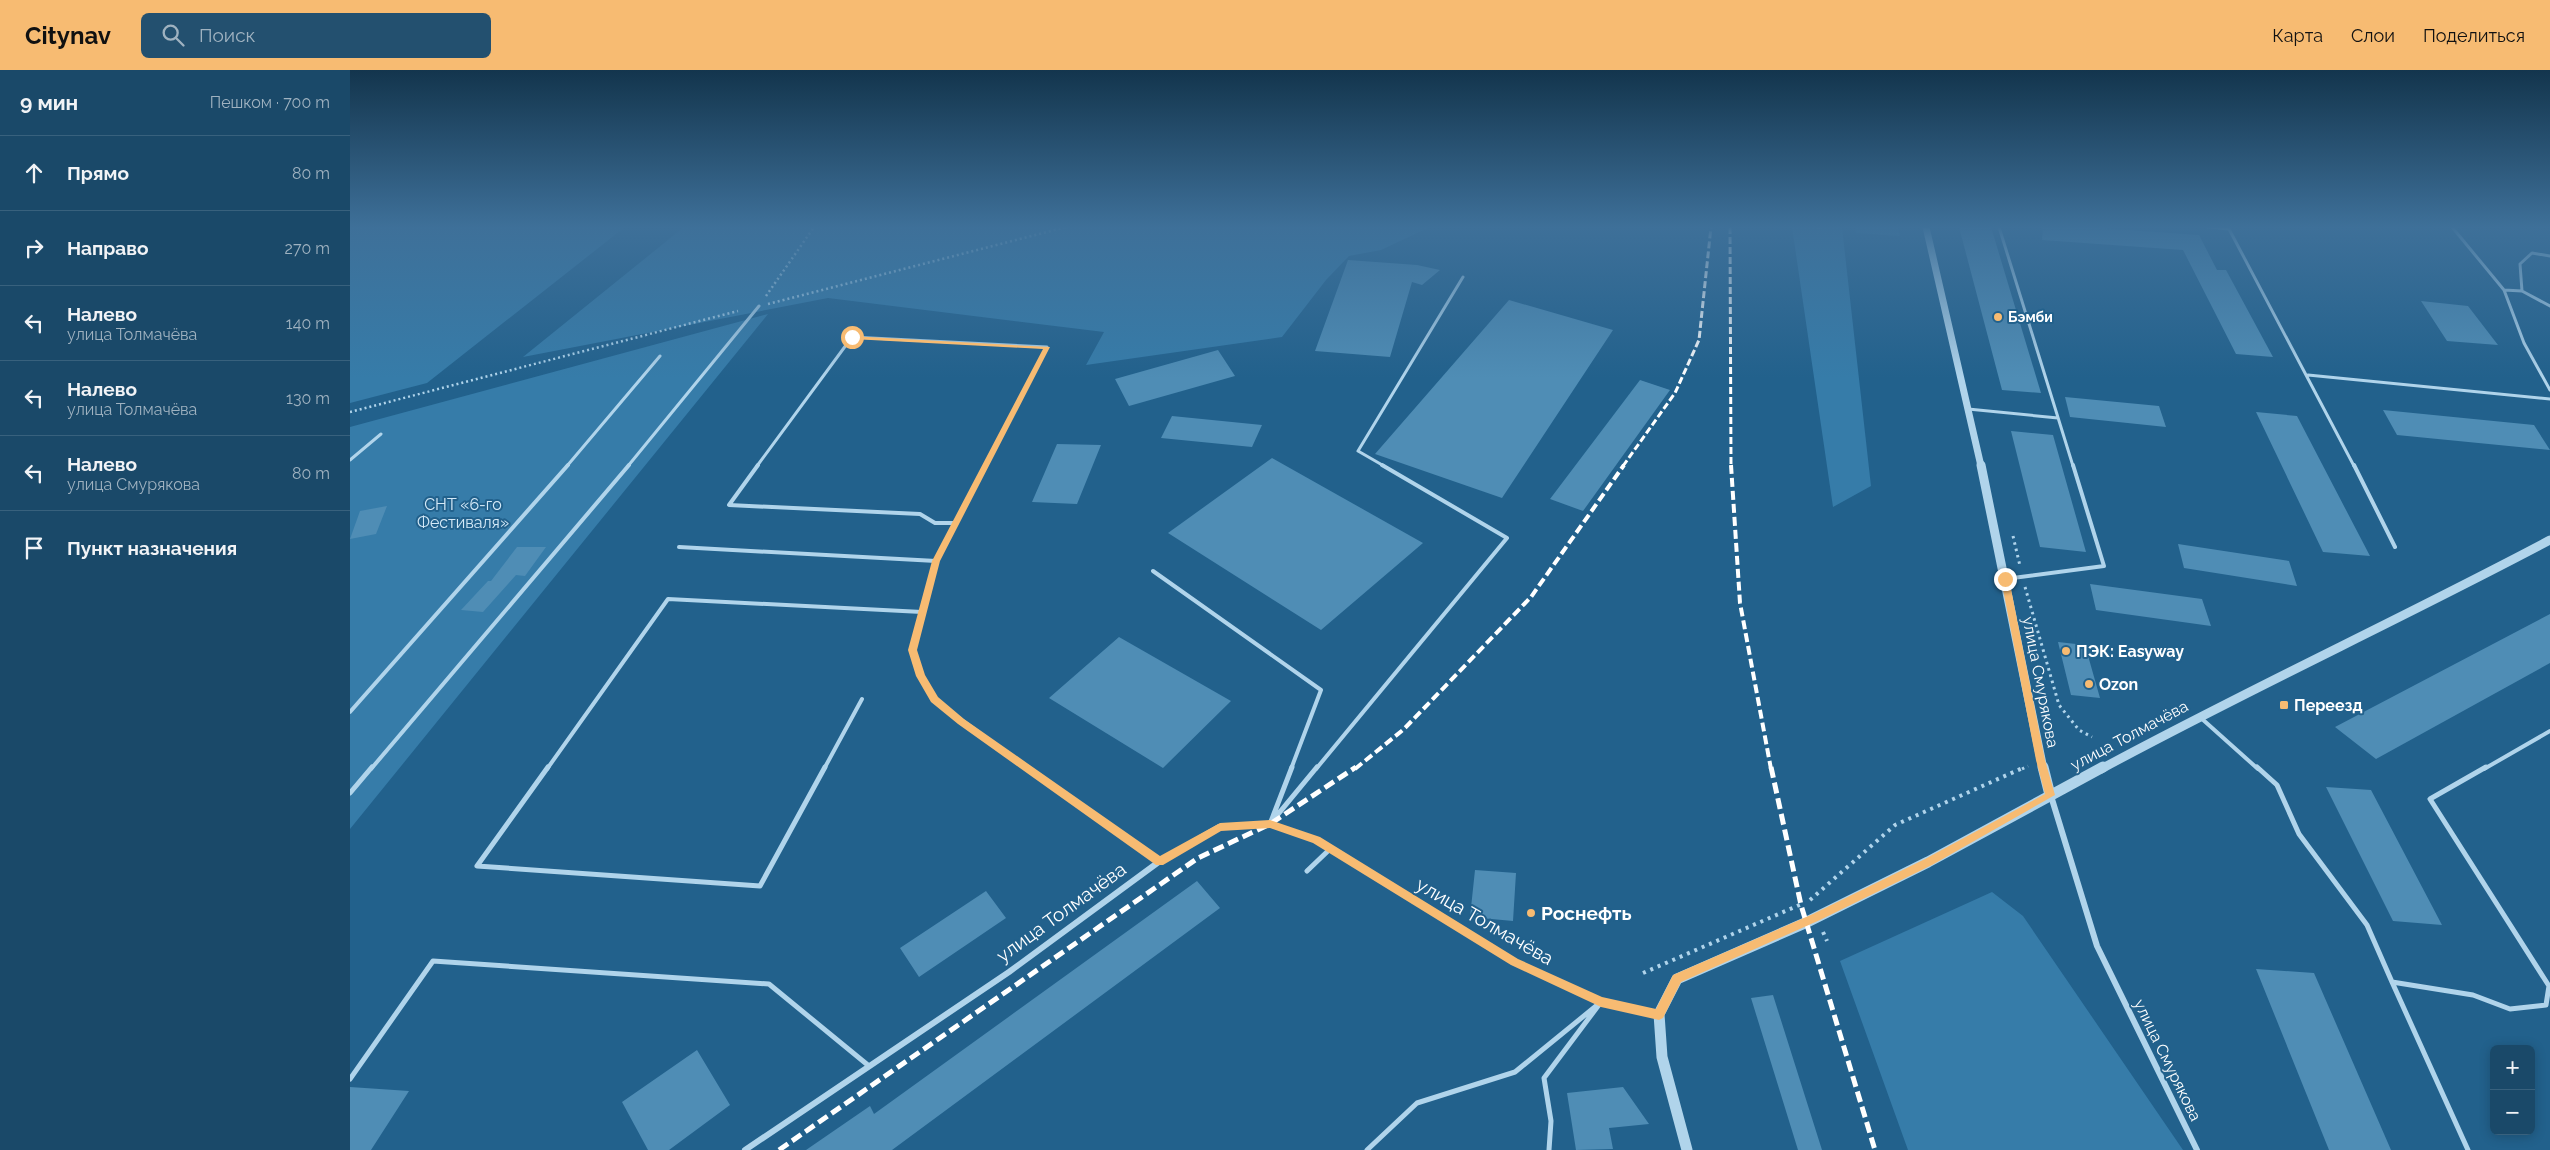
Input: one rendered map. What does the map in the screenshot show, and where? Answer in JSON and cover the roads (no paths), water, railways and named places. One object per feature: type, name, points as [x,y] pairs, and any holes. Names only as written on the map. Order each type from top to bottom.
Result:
[{"type":"street","name":"улица Смурякова","points":[[1938,277],[2005,579],[2040,760],[2050,795],[2098,946],[2167,1092],[2197,1150]]},
{"type":"street","name":"улица Толмачёва","points":[[745,1150],[1009,972],[1160,862],[1220,827],[1270,824],[1316,840],[1514,962],[1601,1002],[1659,1014],[1677,978],[1817,917],[1928,862],[2198,716],[2480,577],[2550,540]]},
{"type":"street","points":[[1659,1014],[1662,1056],[1687,1150]]},
{"type":"lane","points":[[2005,579],[2104,566],[2015,277]]},
{"type":"lane","points":[[2255,277],[2308,375],[2395,547]]},
{"type":"lane","points":[[2494,277],[2504,290],[2524,342],[2550,390]]},
{"type":"lane","points":[[2521,277],[2522,291]]},
{"type":"lane","points":[[1270,824],[1507,538],[1358,451],[1463,278]]},
{"type":"lane","points":[[2504,290],[2522,291],[2550,306]]},
{"type":"lane","points":[[350,793],[603,497],[759,306]]},
{"type":"lane","points":[[956,523],[935,522],[920,514],[729,505],[852,337],[1047,347],[956,523],[936,561],[913,650],[921,676],[934,700],[1160,862]]},
{"type":"lane","points":[[350,712],[554,482],[660,356]]},
{"type":"lane","points":[[2308,375],[2550,399]]},
{"type":"lane","points":[[1968,409],[2058,418]]},
{"type":"lane","points":[[350,460],[381,434]]},
{"type":"lane","points":[[679,547],[936,561]]},
{"type":"lane","points":[[1153,571],[1321,690],[1270,824]]},
{"type":"lane","points":[[862,699],[760,886],[478,866],[668,599],[922,612]]},
{"type":"lane","points":[[2198,716],[2277,785],[2299,834],[2367,925],[2468,1150]]},
{"type":"lane","points":[[2392,982],[2473,995],[2510,1009],[2546,1005],[2549,986],[2430,799],[2550,731]]},
{"type":"lane","points":[[1307,871],[1330,849]]},
{"type":"lane","points":[[350,1079],[433,961],[769,984],[869,1066]]},
{"type":"lane","points":[[1367,1150],[1417,1102],[1515,1072],[1601,1002]]},
{"type":"lane","points":[[1549,1150],[1551,1121],[1544,1078],[1601,1002]]},
{"type":"railway","points":[[1623,466],[1675,393],[1699,340],[1706,277]]},
{"type":"railway","points":[[1730,277],[1731,466]]},
{"type":"railway","points":[[1355,769],[1404,729],[1531,597],[1624,465]]},
{"type":"railway","points":[[1731,465],[1740,603],[1771,769]]},
{"type":"railway","points":[[779,1150],[1198,858],[1270,824],[1356,767]]},
{"type":"railway","points":[[1771,767],[1801,905],[1875,1150]]},
{"type":"place","name":"Бэмби","points":[[1998,317]]},
{"type":"place","name":"ПЭК: Easyway","points":[[2066,651]]},
{"type":"place","name":"Ozon","points":[[2089,684]]},
{"type":"place","name":"Переезд","points":[[2284,705]]},
{"type":"place","name":"Роснефть","points":[[1531,913]]},
{"type":"park label","name":"СНТ «6-го Фестиваля»","points":[[463,513]]}]
